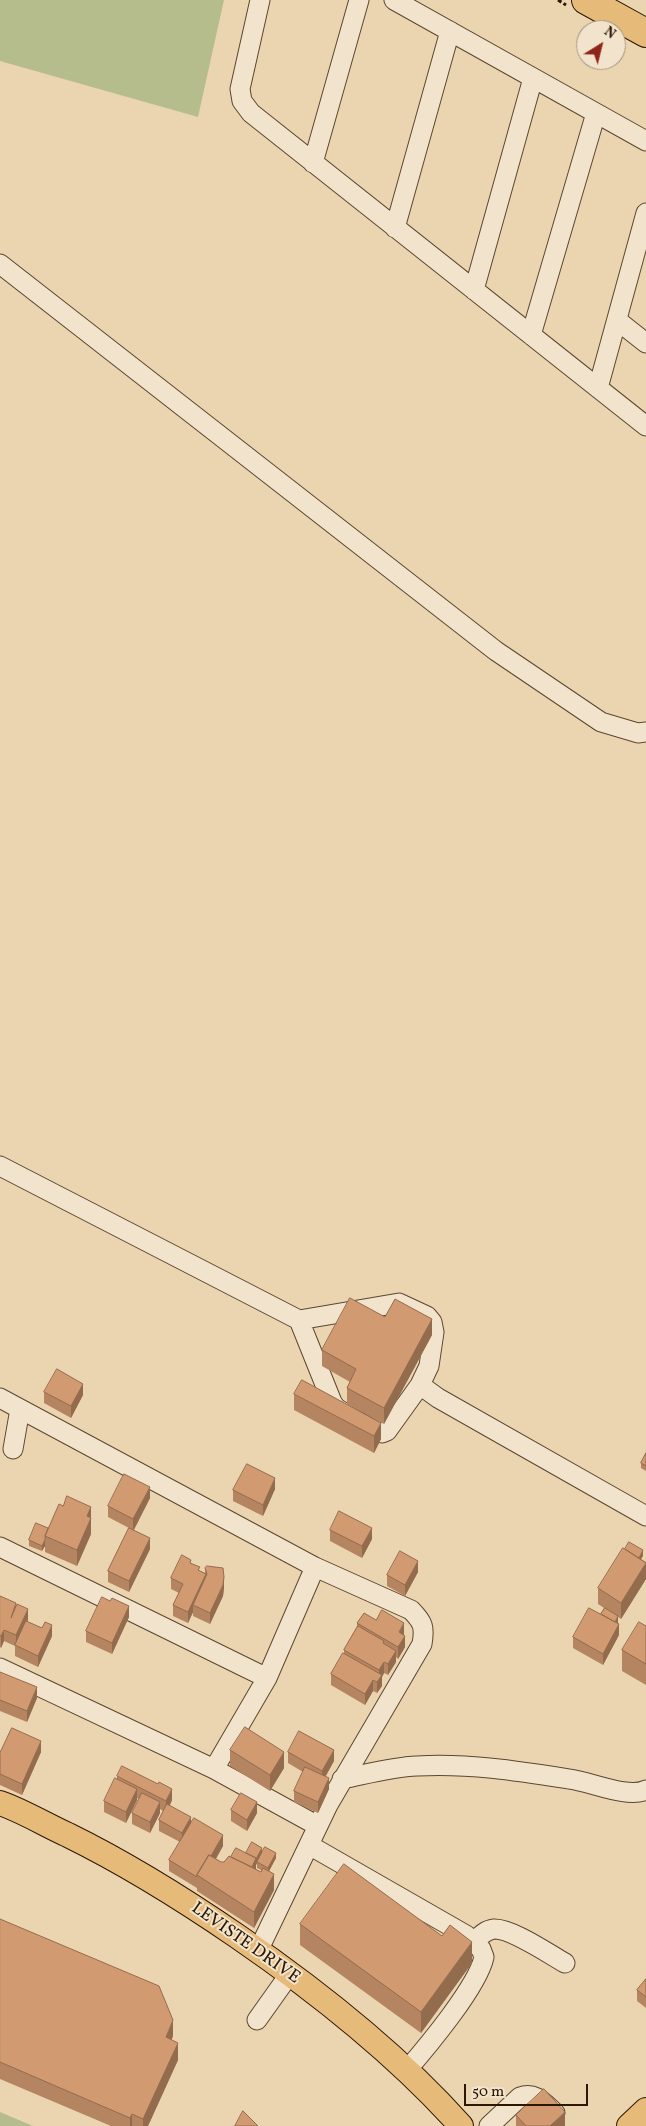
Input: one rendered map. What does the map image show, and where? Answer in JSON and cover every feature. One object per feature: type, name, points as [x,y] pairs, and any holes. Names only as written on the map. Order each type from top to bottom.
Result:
[{"type":"highway","points":[[586,0],[646,33]]},
{"type":"main road","name":"LEVISTE DRIVE","points":[[1,1810],[79,1840],[136,1871],[258,1951],[336,2010],[406,2071],[461,2126]]},
{"type":"main road","name":"LEVISTE DRIVE","points":[[1,1810],[108,1867],[148,1891],[217,1935],[284,1982],[380,2059],[449,2126]]},
{"type":"main road","points":[[629,2126],[646,2110]]},
{"type":"street","points":[[260,0],[240,88],[242,101],[259,121],[646,426]]},
{"type":"street","points":[[313,163],[359,0]]},
{"type":"street","points":[[394,0],[646,141]]},
{"type":"street","points":[[395,228],[450,31]]},
{"type":"street","points":[[474,290],[533,78]]},
{"type":"street","points":[[531,335],[596,113]]},
{"type":"street","points":[[598,388],[645,218]]},
{"type":"street","points":[[0,264],[496,651],[601,722],[638,733],[646,732]]},
{"type":"street","points":[[618,321],[646,342]]},
{"type":"street","points":[[0,1166],[299,1320],[398,1303],[427,1316],[432,1322],[434,1332],[429,1366],[420,1385],[387,1432],[382,1434],[376,1432],[336,1408],[299,1320]]},
{"type":"street","points":[[420,1385],[438,1398],[646,1516]]},
{"type":"street","points":[[0,1398],[315,1567],[411,1610],[420,1619],[424,1631],[422,1644],[342,1779],[258,1951]]},
{"type":"street","points":[[13,1449],[20,1408]]},
{"type":"street","points":[[0,1546],[267,1678]]},
{"type":"street","points":[[214,1769],[267,1678],[315,1567]]},
{"type":"street","points":[[0,1668],[214,1769],[318,1826]]},
{"type":"street","points":[[342,1779],[416,1766],[485,1766],[578,1780],[621,1791],[639,1793],[646,1790]]},
{"type":"street","points":[[309,1845],[466,1935],[481,1949],[484,1957],[477,1975],[434,2037],[406,2071]]},
{"type":"street","points":[[474,1942],[483,1933],[492,1929],[500,1930],[528,1942],[565,1963]]},
{"type":"street","points":[[257,2020],[284,1982]]},
{"type":"street","points":[[488,2126],[520,2096],[527,2094],[534,2095],[563,2120]]},
{"type":"green space","points":[[0,0],[224,0],[198,117],[0,61]]},
{"type":"green space","points":[[0,2112],[33,2126],[0,2126]]},
{"type":"building","points":[[350,1298],[385,1317],[395,1299],[432,1319],[384,1408],[347,1388],[356,1369],[322,1350]]},
{"type":"building","points":[[57,1369],[83,1384],[71,1406],[44,1392]]},
{"type":"building","points":[[302,1380],[381,1423],[374,1436],[294,1394]]},
{"type":"building","points":[[646,1453],[646,1466],[641,1463]]},
{"type":"building","points":[[247,1464],[275,1478],[263,1505],[233,1490]]},
{"type":"building","points":[[124,1474],[150,1487],[133,1519],[108,1506]]},
{"type":"building","points":[[67,1496],[91,1507],[87,1516],[91,1518],[77,1550],[45,1536],[59,1504],[63,1506]]},
{"type":"building","points":[[339,1511],[372,1528],[362,1546],[330,1530]]},
{"type":"building","points":[[36,1523],[48,1528],[42,1546],[29,1540]]},
{"type":"building","points":[[129,1528],[150,1538],[129,1581],[108,1571]]},
{"type":"building","points":[[629,1542],[643,1550],[639,1558],[625,1549]]},
{"type":"building","points":[[623,1548],[646,1563],[621,1603],[598,1588]]},
{"type":"building","points":[[400,1551],[418,1561],[405,1585],[387,1575]]},
{"type":"building","points":[[182,1555],[191,1560],[190,1563],[200,1567],[198,1570],[206,1574],[188,1612],[173,1605],[183,1584],[171,1578]]},
{"type":"building","points":[[207,1566],[223,1568],[224,1577],[223,1585],[210,1613],[193,1605],[207,1574],[205,1568]]},
{"type":"building","points":[[0,1596],[16,1603],[11,1618],[17,1604],[28,1609],[16,1635],[4,1630],[0,1636]]},
{"type":"building","points":[[102,1597],[110,1601],[112,1598],[129,1606],[112,1643],[86,1631]]},
{"type":"building","points":[[589,1608],[619,1624],[603,1654],[573,1637]]},
{"type":"building","points":[[605,1608],[618,1616],[615,1622],[601,1614]]},
{"type":"building","points":[[382,1610],[404,1623],[399,1632],[405,1636],[398,1647],[357,1623],[364,1613],[376,1620]]},
{"type":"building","points":[[26,1621],[42,1628],[45,1622],[52,1625],[38,1656],[15,1645]]},
{"type":"building","points":[[639,1622],[646,1626],[646,1664],[622,1650]]},
{"type":"building","points":[[358,1626],[384,1641],[383,1643],[396,1651],[388,1664],[384,1662],[379,1670],[344,1650]]},
{"type":"building","points":[[343,1653],[382,1675],[377,1682],[373,1680],[365,1694],[331,1674]]},
{"type":"building","points":[[0,1672],[37,1687],[27,1711],[0,1700]]},
{"type":"building","points":[[245,1727],[284,1752],[270,1775],[230,1750]]},
{"type":"building","points":[[12,1728],[41,1741],[22,1784],[0,1774],[0,1753]]},
{"type":"building","points":[[299,1731],[334,1750],[322,1771],[288,1752]]},
{"type":"building","points":[[122,1766],[172,1789],[166,1801],[117,1776]]},
{"type":"building","points":[[305,1767],[329,1778],[318,1802],[294,1791]]},
{"type":"building","points":[[115,1778],[137,1789],[126,1812],[104,1801]]},
{"type":"building","points":[[142,1793],[160,1802],[150,1822],[132,1813]]},
{"type":"building","points":[[241,1793],[257,1802],[247,1820],[231,1810]]},
{"type":"building","points":[[167,1804],[191,1817],[182,1833],[159,1820]]},
{"type":"building","points":[[194,1818],[223,1835],[197,1877],[169,1860]]},
{"type":"building","points":[[252,1842],[262,1848],[256,1859],[246,1853]]},
{"type":"building","points":[[265,1847],[276,1853],[268,1868],[257,1862]]},
{"type":"building","points":[[236,1848],[256,1858],[252,1867],[231,1857]]},
{"type":"building","points":[[209,1855],[221,1862],[224,1862],[229,1856],[261,1872],[263,1868],[274,1874],[254,1912],[197,1875]]},
{"type":"building","points":[[344,1864],[442,1936],[450,1925],[472,1942],[421,2012],[300,1924]]},
{"type":"building","points":[[0,1919],[159,1986],[173,2020],[166,2037],[178,2043],[143,2119],[132,2114],[130,2118],[0,2062]]},
{"type":"building","points":[[646,1979],[646,1997],[637,1990]]},
{"type":"building","points":[[544,2089],[565,2112],[550,2126],[526,2126],[516,2115]]},
{"type":"building","points":[[243,2111],[258,2126],[235,2126]]}]
